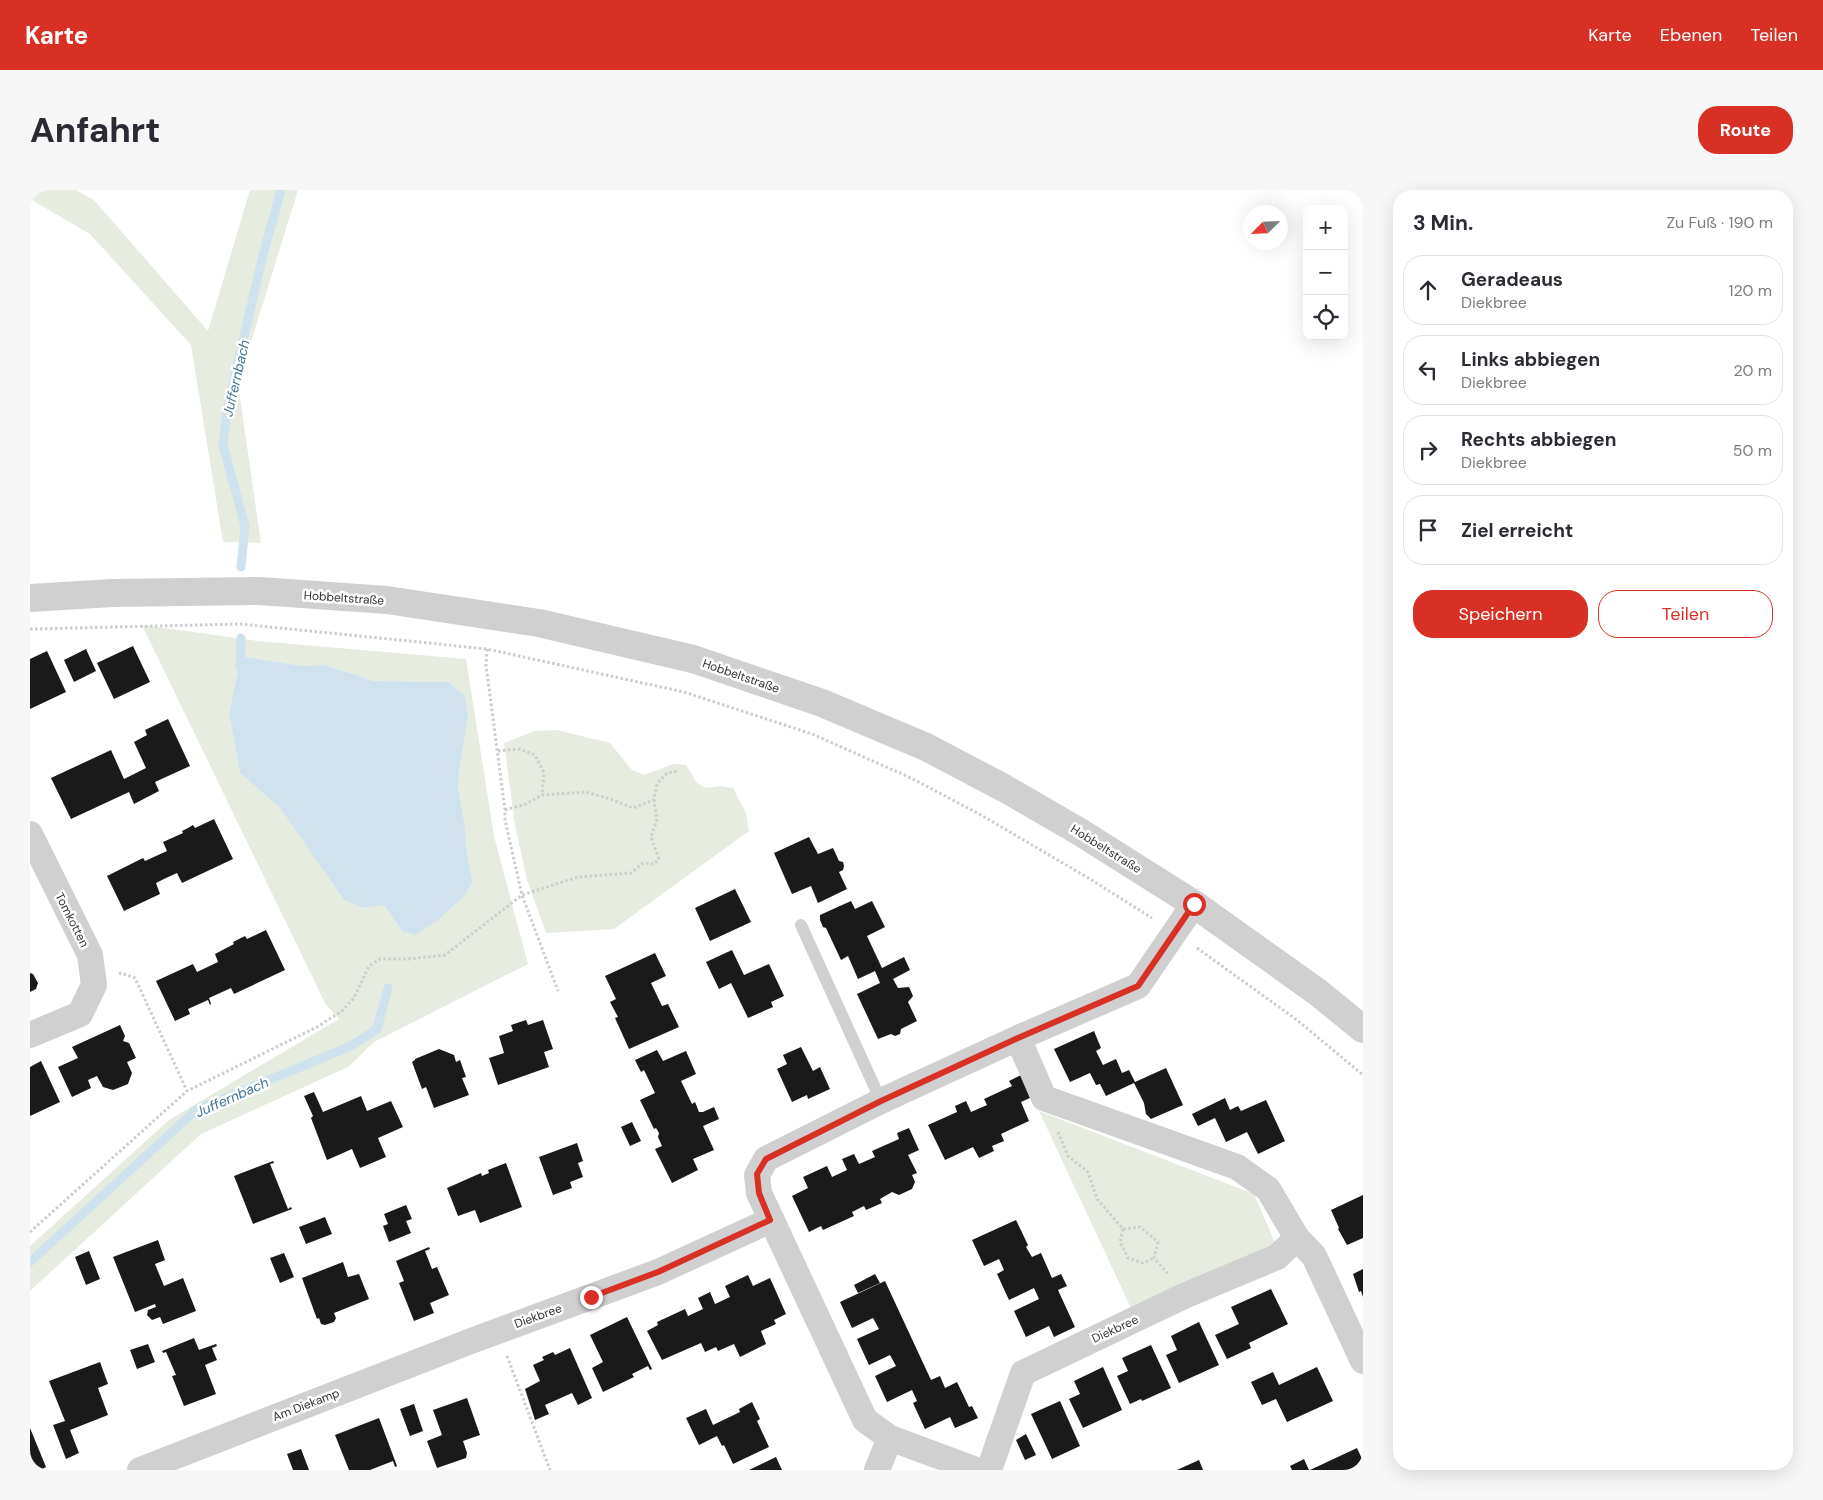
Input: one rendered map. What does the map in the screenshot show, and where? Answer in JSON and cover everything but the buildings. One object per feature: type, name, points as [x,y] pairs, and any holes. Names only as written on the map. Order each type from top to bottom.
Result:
[{"type":"street","name":"Hobbeltstraße","points":[[30,598],[112,593],[259,592],[387,600],[539,623],[693,659],[822,704],[926,747],[1004,788],[1080,832],[1194,904],[1316,992],[1363,1029]]},
{"type":"street","name":"Tomkotten","points":[[30,834],[90,955],[94,985]]},
{"type":"street","points":[[976,1470],[890,1438],[865,1420],[770,1220],[759,1193],[757,1174],[766,1159],[881,1101],[1018,1038],[1138,986],[1194,904]]},
{"type":"street","points":[[30,1035],[80,1014],[94,985]]},
{"type":"street","points":[[1018,1038],[1044,1098],[1237,1167],[1268,1189],[1297,1238],[1314,1256],[1363,1361]]},
{"type":"street","name":"Diekbree","points":[[471,1341],[658,1272],[770,1220]]},
{"type":"street","name":"Diekbree","points":[[989,1470],[1023,1373],[1184,1296],[1277,1257],[1297,1238]]},
{"type":"street","name":"Am Diekamp","points":[[140,1470],[471,1341]]},
{"type":"street","points":[[877,1470],[890,1438]]},
{"type":"lane","points":[[801,925],[881,1101]]},
{"type":"path","points":[[30,629],[241,624],[487,649],[684,692],[812,734],[911,778],[981,815],[1090,878],[1175,933],[1297,1020],[1363,1075]]},
{"type":"path","points":[[487,649],[486,665],[505,820],[522,895],[558,991]]},
{"type":"path","points":[[498,751],[520,749],[535,755],[544,773],[542,795]]},
{"type":"path","points":[[30,1232],[187,1091],[317,1027],[342,1011],[354,998],[369,966],[380,959],[408,959],[445,955],[522,895],[578,877],[631,873],[643,863],[654,864],[659,859],[651,837],[657,819],[654,800],[656,784],[667,773],[679,772]]},
{"type":"path","points":[[505,810],[526,804],[542,795],[586,792],[633,808],[654,800]]},
{"type":"path","points":[[94,985],[121,973],[135,978],[187,1091]]},
{"type":"path","points":[[1065,1106],[1056,1125],[1068,1156],[1088,1172],[1097,1199],[1123,1229]]},
{"type":"path","points":[[1140,1227],[1158,1242],[1154,1258],[1143,1264],[1128,1258],[1120,1242],[1123,1229],[1140,1227]]},
{"type":"path","points":[[1154,1258],[1173,1279],[1184,1296]]},
{"type":"path","points":[[497,1332],[550,1470]]},
{"type":"shaded area","points":[[30,190],[76,190],[94,200],[208,331],[250,190],[298,190],[238,384],[261,543],[223,542],[191,345],[90,234],[30,199]]},
{"type":"shaded area","points":[[142,625],[257,641],[466,659],[494,836],[528,964],[374,1042],[348,1067],[201,1134],[30,1291],[30,1246],[169,1120],[339,1019],[325,1003]],"holes":[[[241,656],[302,666],[325,665],[374,681],[448,682],[465,695],[468,716],[458,788],[465,826],[466,847],[402,931],[384,905],[362,908],[344,900],[280,808],[240,773],[229,713]]]},
{"type":"shaded area","points":[[557,730],[610,743],[632,770],[644,775],[673,764],[686,765],[697,783],[706,788],[721,786],[733,788],[746,813],[749,831],[614,929],[546,933],[527,880],[515,825],[504,743],[535,731]]},
{"type":"shaded area","points":[[1039,1111],[1254,1194],[1276,1245],[1131,1308]]},
{"type":"water","points":[[241,656],[302,666],[325,665],[374,681],[448,682],[465,695],[468,716],[458,788],[472,882],[465,895],[439,919],[416,935],[402,931],[384,905],[362,908],[344,900],[280,808],[240,773],[229,713]]},
{"type":"waterway","name":"Juffernbach","points":[[241,567],[245,526],[223,445],[227,409],[263,255],[281,190]]},
{"type":"waterway","name":"Juffernbach","points":[[240,667],[241,638]]},
{"type":"waterway","name":"Juffernbach","points":[[30,1262],[196,1110],[351,1046],[377,1029],[388,988]]},
{"type":"route","points":[[591,1297],[658,1272],[770,1220],[759,1193],[757,1174],[766,1159],[881,1101],[1018,1038],[1138,986],[1194,904]]}]
